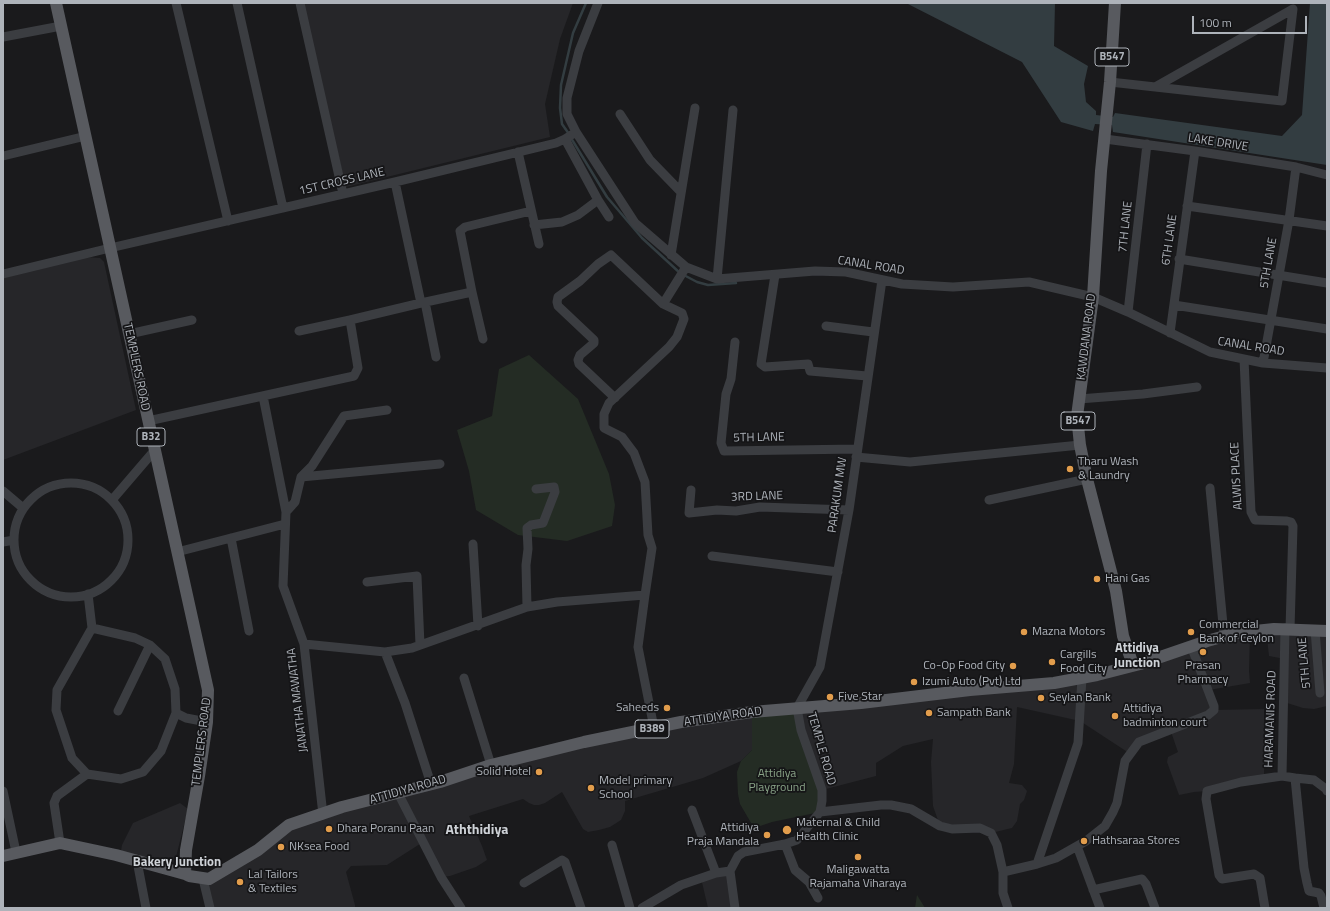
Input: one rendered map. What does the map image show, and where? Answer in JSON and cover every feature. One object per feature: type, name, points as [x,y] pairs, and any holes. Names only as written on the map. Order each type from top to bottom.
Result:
[{"type":"main road","name":"TEMPLERS ROAD","points":[[56,3],[208,690],[207,722],[186,850],[185,874]]},
{"type":"main road","name":"KAWDANA ROAD","points":[[1115,3],[1092,297],[1077,416],[1080,445],[1087,479],[1116,591],[1123,636],[1133,665]]},
{"type":"main road","name":"ATTIDIYA ROAD","points":[[203,879],[209,879],[258,850],[289,825],[342,807],[431,784],[491,765],[584,742],[709,718],[752,712],[861,703],[978,689],[1017,687],[1082,678],[1133,665],[1224,635],[1288,628],[1327,630]]},
{"type":"main road","points":[[3,856],[60,843],[137,861],[203,879]]},
{"type":"street","points":[[176,3],[228,221]]},
{"type":"street","points":[[237,3],[282,208]]},
{"type":"street","points":[[300,3],[343,194]]},
{"type":"street","name":"CANAL ROAD","points":[[598,3],[579,51],[567,98],[567,114],[570,136],[635,222],[670,255],[683,271],[717,279],[815,271],[838,272],[902,284],[953,287],[1029,282],[1092,297],[1128,312],[1210,352],[1263,363],[1327,368]]},
{"type":"street","points":[[1110,82],[1282,101],[1293,9],[1157,86]]},
{"type":"street","points":[[3,37],[61,26]]},
{"type":"street","points":[[670,255],[695,108]]},
{"type":"street","points":[[717,279],[733,110]]},
{"type":"street","points":[[620,114],[650,160],[681,192]]},
{"type":"street","name":"LAKE DRIVE","points":[[1105,133],[1147,144],[1296,167],[1327,174]]},
{"type":"street","points":[[3,156],[86,136]]},
{"type":"street","points":[[570,136],[598,200],[609,217]]},
{"type":"street","name":"1ST CROSS LANE","points":[[3,274],[395,182],[518,152],[570,136]]},
{"type":"street","name":"7TH LANE","points":[[1128,312],[1147,144]]},
{"type":"street","name":"6TH LANE","points":[[1170,333],[1195,151]]},
{"type":"street","points":[[518,152],[539,244]]},
{"type":"street","name":"5TH LANE","points":[[1263,363],[1289,220],[1296,167]]},
{"type":"street","points":[[395,182],[436,357]]},
{"type":"street","points":[[534,225],[562,222],[578,215],[598,200]]},
{"type":"street","points":[[1187,206],[1327,226]]},
{"type":"street","points":[[483,339],[460,231],[465,227],[531,211]]},
{"type":"street","points":[[615,398],[579,364],[578,360],[580,355],[594,343],[594,340],[558,306],[557,302],[558,297],[611,255],[663,304],[682,313],[684,319],[677,337],[669,347],[609,404],[604,414],[604,428],[622,437],[634,453],[645,482],[648,535],[652,548],[638,646],[654,728]]},
{"type":"street","points":[[1179,259],[1327,283]]},
{"type":"street","points":[[663,304],[683,271]]},
{"type":"street","points":[[775,275],[761,364],[765,367],[808,364],[810,372],[867,376]]},
{"type":"street","name":"PARAKUM MW","points":[[797,708],[820,667],[849,510],[873,332],[882,280]]},
{"type":"street","points":[[299,331],[472,292]]},
{"type":"street","points":[[1174,305],[1327,329]]},
{"type":"street","points":[[129,334],[192,320]]},
{"type":"street","points":[[148,421],[354,376],[358,368],[350,320]]},
{"type":"street","points":[[826,326],[873,332]]},
{"type":"street","name":"5TH LANE","points":[[734,342],[731,379],[726,394],[721,443],[724,451],[857,453]]},
{"type":"street","name":"ALWIS PLACE","points":[[1244,359],[1250,512],[1255,520],[1287,521],[1291,522],[1293,526],[1288,628]]},
{"type":"street","points":[[1079,399],[1143,394],[1197,387]]},
{"type":"street","name":"JANATHA MAWATHA","points":[[263,396],[286,512],[283,586],[304,644],[322,815]]},
{"type":"street","points":[[286,512],[295,502],[301,477],[312,466],[344,416],[387,410]]},
{"type":"street","points":[[857,453],[910,462],[1080,445]]},
{"type":"street","points":[[112,500],[154,451]]},
{"type":"street","points":[[301,477],[440,464]]},
{"type":"street","points":[[989,500],[1087,479]]},
{"type":"street","points":[[73,482],[87,485],[101,491],[112,500],[122,514],[127,529],[128,546],[124,562],[115,576],[103,587],[88,594],[74,597],[58,596],[44,590],[32,581],[22,570],[16,556],[14,540],[18,518],[23,508],[33,497],[45,489],[58,484],[73,482]]},
{"type":"street","points":[[527,607],[527,528],[531,525],[542,523],[555,492],[554,487],[536,489]]},
{"type":"street","points":[[1210,488],[1224,635]]},
{"type":"street","name":"3RD LANE","points":[[691,490],[689,512],[750,510],[760,507],[849,510]]},
{"type":"street","points":[[3,491],[23,508]]},
{"type":"street","points":[[177,552],[285,524]]},
{"type":"street","points":[[231,538],[249,631]]},
{"type":"street","points":[[3,542],[14,540]]},
{"type":"street","points":[[473,544],[478,626]]},
{"type":"street","points":[[712,556],[838,572]]},
{"type":"street","points":[[367,582],[417,576],[420,645]]},
{"type":"street","points":[[88,594],[92,628],[57,690],[56,710],[72,758],[87,774],[121,779],[144,772],[161,751],[176,713],[175,689],[165,659],[150,645],[134,638],[92,628]]},
{"type":"street","points":[[304,644],[385,652],[412,648],[478,626],[527,607],[557,602],[645,595]]},
{"type":"street","name":"HARAMANIS ROAD","points":[[1288,628],[1282,776],[1314,780],[1327,791]]},
{"type":"street","name":"5TH LANE","points":[[1314,630],[1320,693]]},
{"type":"street","points":[[118,711],[150,645]]},
{"type":"street","points":[[1003,872],[1056,858],[1086,841],[1106,826],[1117,803],[1125,761],[1139,742],[1208,715],[1214,710],[1214,706],[1191,646]]},
{"type":"street","points":[[385,652],[405,703],[431,784]]},
{"type":"street","points":[[464,678],[491,765]]},
{"type":"street","points":[[1037,864],[1078,744],[1082,678]]},
{"type":"street","name":"TEMPLE ROAD","points":[[797,708],[800,730],[822,790],[820,812]]},
{"type":"street","points":[[176,713],[186,718],[207,722]]},
{"type":"street","points":[[60,843],[54,803],[57,796],[87,774]]},
{"type":"street","points":[[1265,908],[1260,878],[1254,874],[1222,879],[1219,875],[1206,799],[1206,791],[1242,782],[1282,776]]},
{"type":"street","points":[[1295,778],[1304,868],[1307,883],[1310,891],[1319,893],[1324,908]]},
{"type":"street","points":[[3,791],[16,852]]},
{"type":"street","points":[[398,793],[441,877],[461,908]]},
{"type":"street","points":[[735,908],[730,871],[738,856],[744,852],[798,840],[820,812],[891,805],[911,809],[940,826],[952,829],[980,828],[991,833],[997,845],[1003,872],[1003,893],[1008,908]]},
{"type":"street","points":[[692,810],[716,873]]},
{"type":"street","points":[[785,844],[795,870],[809,882],[818,898]]},
{"type":"street","points":[[612,845],[630,908]]},
{"type":"street","points":[[1077,846],[1100,908]]},
{"type":"street","points":[[524,883],[562,860],[565,862],[581,908]]},
{"type":"street","points":[[137,861],[146,908]]},
{"type":"street","points":[[642,908],[681,885],[716,873],[730,871]]},
{"type":"street","points":[[203,879],[210,908]]},
{"type":"street","points":[[1093,890],[1142,880],[1146,884],[1155,908]]},
{"type":"shaded area","points":[[301,3],[573,3],[560,39],[545,104],[550,137],[346,187]]},
{"type":"shaded area","points":[[906,3],[1055,3],[1054,46],[1088,66],[1084,84],[1086,102],[1096,111],[1096,115],[1113,117],[1115,113],[1282,136],[1302,115],[1310,3],[1327,3],[1327,165],[1113,132],[1112,125],[1095,124],[1093,131],[1061,122],[1022,62]]},
{"type":"shaded area","points":[[85,257],[100,258],[104,262],[136,410],[3,460],[3,276]]},
{"type":"shaded area","points":[[1266,629],[1327,631],[1327,706],[1314,709],[1303,708],[1284,702],[1285,659],[1269,656]]},
{"type":"shaded area","points":[[1250,631],[1250,683],[1209,690],[1214,710],[1264,709],[1264,779],[1207,791],[1179,795],[1167,762],[1168,757],[1178,752],[1170,729],[1139,742],[1129,753],[1080,721],[1017,707],[1014,764],[1009,783],[1022,785],[1027,791],[1024,800],[1020,804],[1017,821],[1012,828],[991,833],[940,826],[933,806],[931,762],[933,739],[903,746],[876,763],[876,776],[822,790],[797,708],[1054,683]]},
{"type":"shaded area","points":[[752,712],[752,750],[741,761],[703,778],[625,801],[625,811],[621,820],[610,827],[588,832],[583,829],[562,792],[545,803],[539,805],[534,805],[523,799],[469,816],[487,860],[476,867],[450,876],[441,877],[423,842],[387,865],[351,866],[346,872],[355,908],[210,908],[203,879],[280,831],[474,770]]},
{"type":"shaded area","points":[[180,803],[188,809],[176,857],[173,863],[169,864],[121,851],[122,845],[133,823]]},
{"type":"shaded area","points":[[727,871],[735,908],[708,908],[701,878]]},
{"type":"green space","points":[[529,355],[578,399],[609,474],[615,505],[612,526],[567,541],[518,535],[476,510],[469,471],[457,430],[492,416],[499,369]]},
{"type":"green space","name":"Attidiya Playground","points":[[797,708],[822,790],[820,812],[772,822],[754,828],[740,804],[737,772],[741,761],[752,750],[752,712]]},
{"type":"green space","points":[[917,895],[925,908],[915,908]]},
{"type":"waterway","points":[[569,134],[562,124],[560,108],[561,85],[573,33],[586,3]]},
{"type":"waterway","points":[[571,138],[607,197],[642,238],[680,273],[697,282],[708,285],[736,283]]},
{"type":"place","name":"Tharu Wash & Laundry","points":[[1070,469]]},
{"type":"place","name":"Hani Gas","points":[[1097,579]]},
{"type":"place","name":"Mazna Motors","points":[[1024,632]]},
{"type":"place","name":"Commercial Bank of Ceylon","points":[[1191,632]]},
{"type":"place","name":"Prasan Pharmacy","points":[[1203,652]]},
{"type":"place","name":"Cargills Food City","points":[[1052,662]]},
{"type":"place","name":"Co-Op Food City","points":[[1013,666]]},
{"type":"place","name":"Izumi Auto (Pvt) Ltd","points":[[914,682]]},
{"type":"place","name":"Five Star","points":[[830,697]]},
{"type":"place","name":"Seylan Bank","points":[[1041,698]]},
{"type":"place","name":"Saheeds","points":[[667,708]]},
{"type":"place","name":"Sampath Bank","points":[[929,713]]},
{"type":"place","name":"Attidiya badminton court","points":[[1115,716]]},
{"type":"place","name":"Solid Hotel","points":[[539,772]]},
{"type":"place","name":"Model primary School","points":[[591,788]]},
{"type":"place","name":"Dhara Poranu Paan","points":[[329,829]]},
{"type":"place","name":"Maternal & Child Health Clinic","points":[[787,830]]},
{"type":"place","name":"Attidiya Praja Mandala","points":[[767,835]]},
{"type":"place","name":"Hathsaraa Stores","points":[[1084,841]]},
{"type":"place","name":"NKsea Food","points":[[281,847]]},
{"type":"place","name":"Maligawatta Rajamaha Viharaya","points":[[858,857]]},
{"type":"place","name":"Lal Tailors & Textiles","points":[[240,882]]},
{"type":"district","name":"Attidiya Junction","points":[[1137,656]]},
{"type":"district","name":"Aththidiya","points":[[477,831]]},
{"type":"district","name":"Bakery Junction","points":[[177,863]]}]
